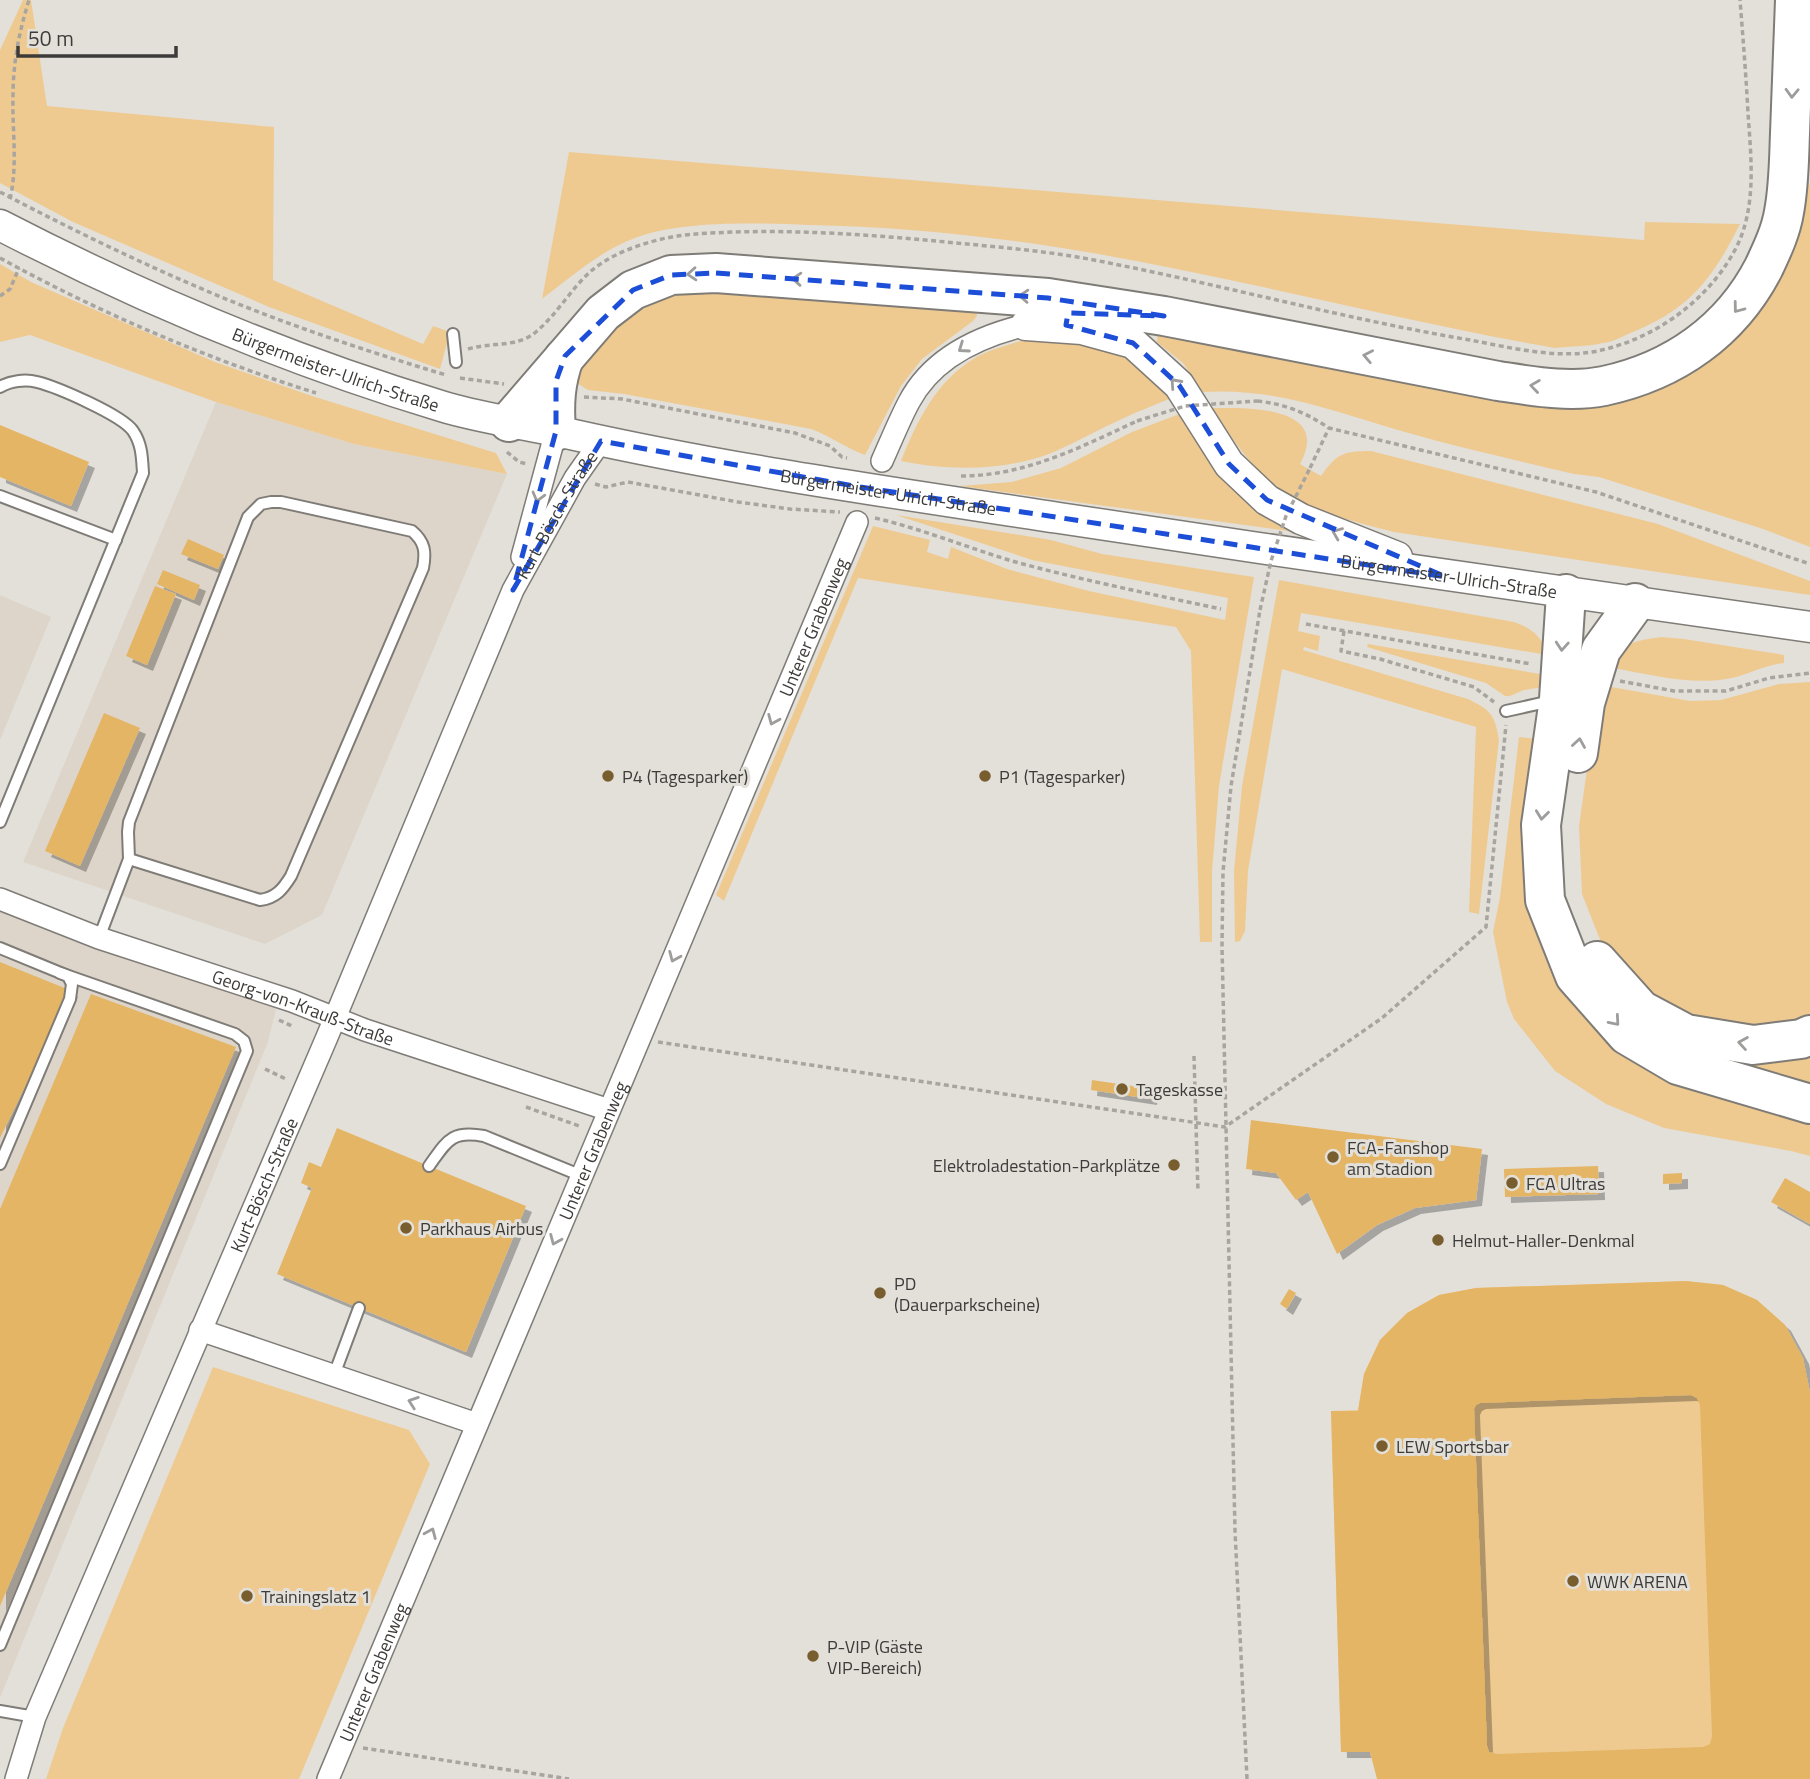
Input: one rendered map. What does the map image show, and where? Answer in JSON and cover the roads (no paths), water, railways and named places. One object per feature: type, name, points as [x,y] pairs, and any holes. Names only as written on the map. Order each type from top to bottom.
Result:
[{"type":"highway","points":[[505,435],[549,405],[565,356],[603,313],[633,290],[671,275],[716,272],[1048,298],[1164,316],[1447,372],[1550,388],[1602,386],[1657,370],[1698,346],[1729,319],[1753,288],[1771,251],[1784,215],[1788,183],[1795,0]]},
{"type":"highway","points":[[1803,0],[1810,43]]},
{"type":"highway","points":[[1027,325],[1077,314],[1164,316]]},
{"type":"highway","points":[[1566,594],[1559,699],[1541,825],[1545,900],[1575,976],[1628,1035],[1678,1065],[1810,1104]]},
{"type":"highway","points":[[1635,603],[1601,650],[1585,703],[1566,826],[1569,895],[1598,964],[1642,1010],[1686,1034],[1753,1045],[1801,1039],[1810,1035]]},
{"type":"main road","name":"Bürgermeister-Ulrich-Straße","points":[[5,210],[31,241],[120,285],[270,347],[442,406],[505,435]]},
{"type":"main road","points":[[1027,325],[1082,329],[1133,343],[1179,385],[1229,464],[1267,500],[1301,519],[1446,577]]},
{"type":"main road","name":"Bürgermeister-Ulrich-Straße","points":[[549,405],[601,441],[860,487],[1446,577],[1810,627]]},
{"type":"street","points":[[882,461],[910,399],[933,371],[970,343],[995,332],[1027,325]]},
{"type":"street","name":"Kurt-Bösch-Straße","points":[[513,590],[545,470],[549,405]]},
{"type":"street","name":"Kurt-Bösch-Straße","points":[[16,1779],[35,1717],[336,1017],[513,590],[575,478],[601,441]]},
{"type":"street","name":"Unterer Grabenweg","points":[[328,1779],[855,517]]},
{"type":"street","name":"Georg-von-Krauß-Straße","points":[[0,899],[99,938],[292,1001],[365,1030],[609,1110]]},
{"type":"street","points":[[200,1330],[477,1424]]},
{"type":"lane","points":[[453,334],[456,362]]},
{"type":"lane","points":[[0,387],[9,382],[35,381],[113,413],[132,429],[141,446],[143,473],[0,822]]},
{"type":"lane","points":[[0,496],[116,540]]},
{"type":"lane","points":[[99,938],[129,859],[130,822],[251,512],[261,504],[281,502],[400,527],[420,538],[425,549],[423,568],[300,858],[278,893],[270,899],[249,898],[129,859]]},
{"type":"lane","points":[[1506,711],[1559,699]]},
{"type":"lane","points":[[0,948],[60,973],[235,1034],[244,1041],[247,1051],[0,1645]]},
{"type":"lane","points":[[0,1164],[70,999],[71,980],[60,973]]},
{"type":"lane","points":[[429,1166],[445,1143],[453,1137],[470,1133],[484,1136],[582,1176]]},
{"type":"lane","points":[[334,1376],[359,1308]]},
{"type":"lane","points":[[0,1711],[35,1717]]},
{"type":"place","name":"P4 (Tagesparker)","points":[[608,776]]},
{"type":"place","name":"P1 (Tagesparker)","points":[[985,776]]},
{"type":"place","name":"Tageskasse","points":[[1122,1089]]},
{"type":"place","name":"FCA-Fanshop am Stadion","points":[[1333,1157]]},
{"type":"place","name":"Elektroladestation-Parkplätze","points":[[1174,1165]]},
{"type":"place","name":"FCA Ultras","points":[[1512,1183]]},
{"type":"place","name":"Parkhaus Airbus","points":[[406,1228]]},
{"type":"place","name":"Helmut-Haller-Denkmal","points":[[1438,1240]]},
{"type":"place","name":"PD (Dauerparkscheine)","points":[[880,1293]]},
{"type":"place","name":"LEW Sportsbar","points":[[1382,1446]]},
{"type":"place","name":"WWK ARENA","points":[[1573,1581]]},
{"type":"place","name":"Trainingslatz 1","points":[[247,1596]]},
{"type":"place","name":"P-VIP (Gäste VIP-Bereich)","points":[[813,1656]]}]
